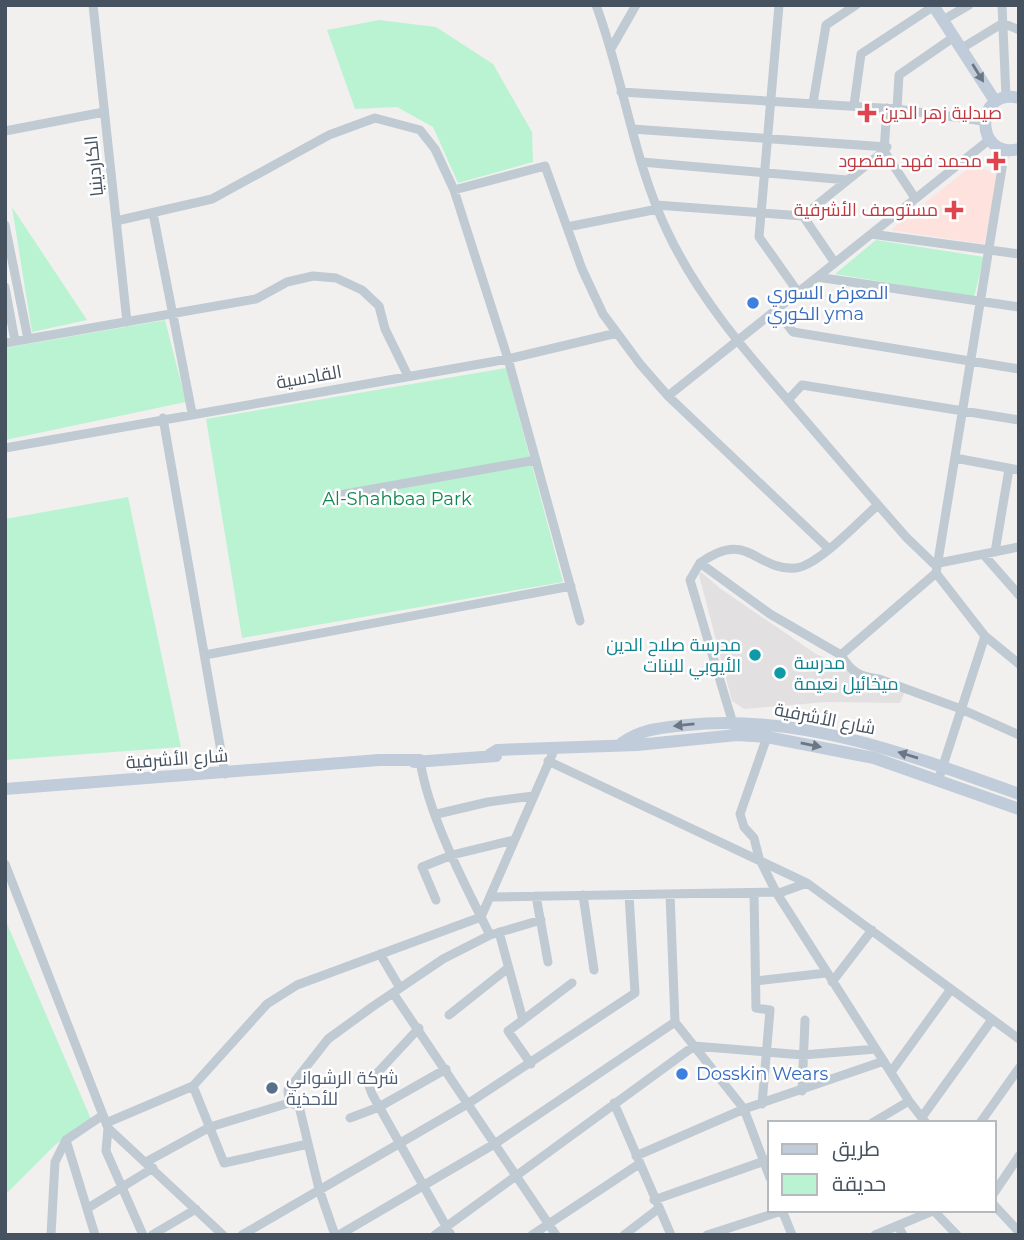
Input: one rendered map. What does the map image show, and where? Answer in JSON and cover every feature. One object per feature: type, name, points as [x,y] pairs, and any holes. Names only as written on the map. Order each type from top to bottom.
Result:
[{"type":"street","name":"الكاردينيا","points":[[93,5],[127,322]]},
{"type":"street","points":[[597,5],[612,47],[621,92],[657,207],[667,232],[704,298],[737,341],[906,538],[938,568],[985,636],[1019,664]]},
{"type":"street","points":[[612,47],[636,5]]},
{"type":"street","points":[[813,103],[826,25],[856,5]]},
{"type":"street","points":[[943,20],[969,5]]},
{"type":"street","points":[[983,121],[1007,98],[1002,5]]},
{"type":"street","points":[[779,6],[759,237],[798,292]]},
{"type":"street","points":[[854,105],[861,54],[933,6],[958,43],[1007,98]]},
{"type":"street","points":[[567,227],[657,207],[803,216],[885,149],[899,75],[958,43],[1003,23],[1019,30]]},
{"type":"street","points":[[621,92],[892,108],[983,121]]},
{"type":"street","points":[[5,131],[104,112]]},
{"type":"street","points":[[116,221],[212,199],[329,135],[374,118],[420,130],[435,149],[454,190],[508,359],[580,621]]},
{"type":"street","points":[[938,568],[989,250],[1012,150],[989,140],[983,121]]},
{"type":"street","points":[[632,130],[766,137],[885,149]]},
{"type":"street","points":[[668,397],[989,140]]},
{"type":"street","points":[[885,149],[915,198]]},
{"type":"street","points":[[642,162],[847,180]]},
{"type":"street","points":[[454,190],[545,166],[603,314],[617,333],[668,397],[828,548]]},
{"type":"street","points":[[153,213],[192,413]]},
{"type":"street","points":[[803,216],[835,263]]},
{"type":"street","points":[[5,225],[28,339]]},
{"type":"street","points":[[870,234],[1019,254]]},
{"type":"street","points":[[5,287],[10,342],[173,316],[256,299],[287,282],[313,276],[336,278],[362,290],[379,306],[385,329],[408,376]]},
{"type":"street","points":[[817,277],[1019,307]]},
{"type":"street","points":[[776,310],[793,332],[1019,369]]},
{"type":"street","name":"القادسية","points":[[5,448],[508,359],[617,333]]},
{"type":"street","points":[[788,401],[802,385],[1019,421]]},
{"type":"street","points":[[163,418],[225,774]]},
{"type":"street","points":[[955,458],[1014,470],[995,552]]},
{"type":"street","points":[[328,497],[536,460]]},
{"type":"street","points":[[735,729],[690,580],[699,563],[719,550],[743,550],[782,566],[798,568],[814,561],[878,505]]},
{"type":"street","points":[[841,656],[938,568],[983,554],[1019,547]]},
{"type":"street","points":[[983,554],[1019,595]]},
{"type":"street","points":[[699,563],[780,621],[841,656],[848,667],[865,678],[879,679],[961,709],[1019,735]]},
{"type":"street","points":[[205,655],[571,586]]},
{"type":"street","points":[[940,772],[985,636]]},
{"type":"street","name":"شارع الأشرفية","points":[[5,789],[379,760],[546,752],[555,748],[622,743],[648,729],[735,729],[771,725],[905,754],[1019,809]]},
{"type":"street","name":"شارع الأشرفية","points":[[735,729],[940,772],[1019,794]]},
{"type":"street","points":[[767,737],[740,814],[744,827],[754,838],[759,858],[776,892],[829,978],[924,1120],[991,1021]]},
{"type":"street","points":[[51,1235],[55,1162],[66,1140],[193,1086],[267,1004],[297,985],[481,917],[555,748]]},
{"type":"street","points":[[420,760],[452,855],[481,917],[494,933],[508,968],[523,1020]]},
{"type":"street","points":[[548,761],[759,858],[807,883],[1019,1039]]},
{"type":"street","points":[[437,814],[488,802],[533,796]]},
{"type":"street","points":[[436,900],[422,867],[452,855],[514,840]]},
{"type":"street","points":[[5,864],[106,1122],[106,1151],[143,1235]]},
{"type":"street","points":[[491,897],[754,893],[776,892],[807,883]]},
{"type":"street","points":[[754,893],[756,1008],[770,1010],[762,1104]]},
{"type":"street","points":[[624,1235],[656,1204],[767,1160],[744,1109],[675,1022],[670,894]]},
{"type":"street","points":[[583,895],[594,970]]},
{"type":"street","points":[[242,1235],[469,1103],[590,1020],[635,993],[629,895]]},
{"type":"street","points":[[536,896],[548,962]]},
{"type":"street","points":[[289,1103],[288,1090],[328,1039],[443,959],[494,933],[541,920]]},
{"type":"street","points":[[756,981],[829,978],[872,930]]},
{"type":"street","points":[[380,954],[419,1028],[556,1235]]},
{"type":"street","points":[[449,1015],[508,968]]},
{"type":"street","points":[[531,1063],[508,1031],[572,983]]},
{"type":"street","points":[[891,1073],[951,989]]},
{"type":"street","points":[[802,1091],[805,1020]]},
{"type":"street","points":[[88,1208],[122,1188],[149,1165],[210,1127],[289,1103],[299,1107],[318,1189],[337,1235],[496,1143],[675,1022]]},
{"type":"street","points":[[419,1028],[368,1083],[448,1231]]},
{"type":"street","points":[[435,1235],[448,1231],[614,1102],[694,1046],[803,1055],[876,1049]]},
{"type":"street","points":[[531,1235],[638,1160],[744,1109],[884,1061]]},
{"type":"street","points":[[981,1121],[1019,1068]]},
{"type":"street","points":[[350,1118],[379,1107],[446,1069]]},
{"type":"street","points":[[193,1086],[224,1163],[307,1144]]},
{"type":"street","points":[[875,1121],[909,1101]]},
{"type":"street","points":[[614,1102],[671,1235]]},
{"type":"street","points":[[106,1122],[223,1235]]},
{"type":"street","points":[[66,1140],[95,1235]]},
{"type":"street","points":[[996,1190],[1017,1161]]},
{"type":"street","points":[[996,1207],[1019,1233]]},
{"type":"street","points":[[152,1235],[197,1209]]},
{"type":"street","points":[[707,1235],[780,1212]]},
{"type":"street","points":[[783,1212],[792,1235]]},
{"type":"street","points":[[875,1235],[932,1212]]},
{"type":"street","points":[[935,1212],[957,1235]]},
{"type":"street","points":[[898,1226],[903,1235]]},
{"type":"shaded area","name":"مستوصف الأشرفية","points":[[974,164],[998,176],[984,244],[891,230]]},
{"type":"shaded area","points":[[701,572],[721,589],[816,654],[905,691],[900,703],[827,702],[744,709],[732,701],[699,575]]},
{"type":"green space","points":[[379,20],[436,27],[493,64],[532,132],[533,162],[458,183],[433,127],[397,107],[355,109],[327,30]]},
{"type":"green space","points":[[12,207],[87,320],[32,332]]},
{"type":"green space","points":[[876,240],[984,257],[974,297],[835,274]]},
{"type":"green space","points":[[165,320],[186,402],[5,440],[5,348]]},
{"type":"green space","name":"Al-Shahbaa Park","points":[[506,368],[563,582],[242,638],[206,419]]},
{"type":"green space","points":[[128,497],[181,747],[5,760],[5,519]]},
{"type":"green space","points":[[5,919],[91,1119],[55,1145],[5,1195]]},
{"type":"place","name":"صيدلية زهر الدين","points":[[867,113]]},
{"type":"place","name":"محمد فهد مقصود","points":[[996,161]]},
{"type":"place","name":"مستوصف الأشرفية","points":[[954,210]]},
{"type":"place","name":"المعرض السوري الكوري yma","points":[[753,303]]},
{"type":"place","name":"مدرسة صلاح الدين الأيوبي للبنات","points":[[755,655]]},
{"type":"place","name":"مدرسة ميخائيل نعيمة","points":[[780,673]]},
{"type":"place","name":"Dosskin Wears","points":[[682,1074]]},
{"type":"place","name":"شركة الرشواني للأحذية","points":[[272,1088]]}]
